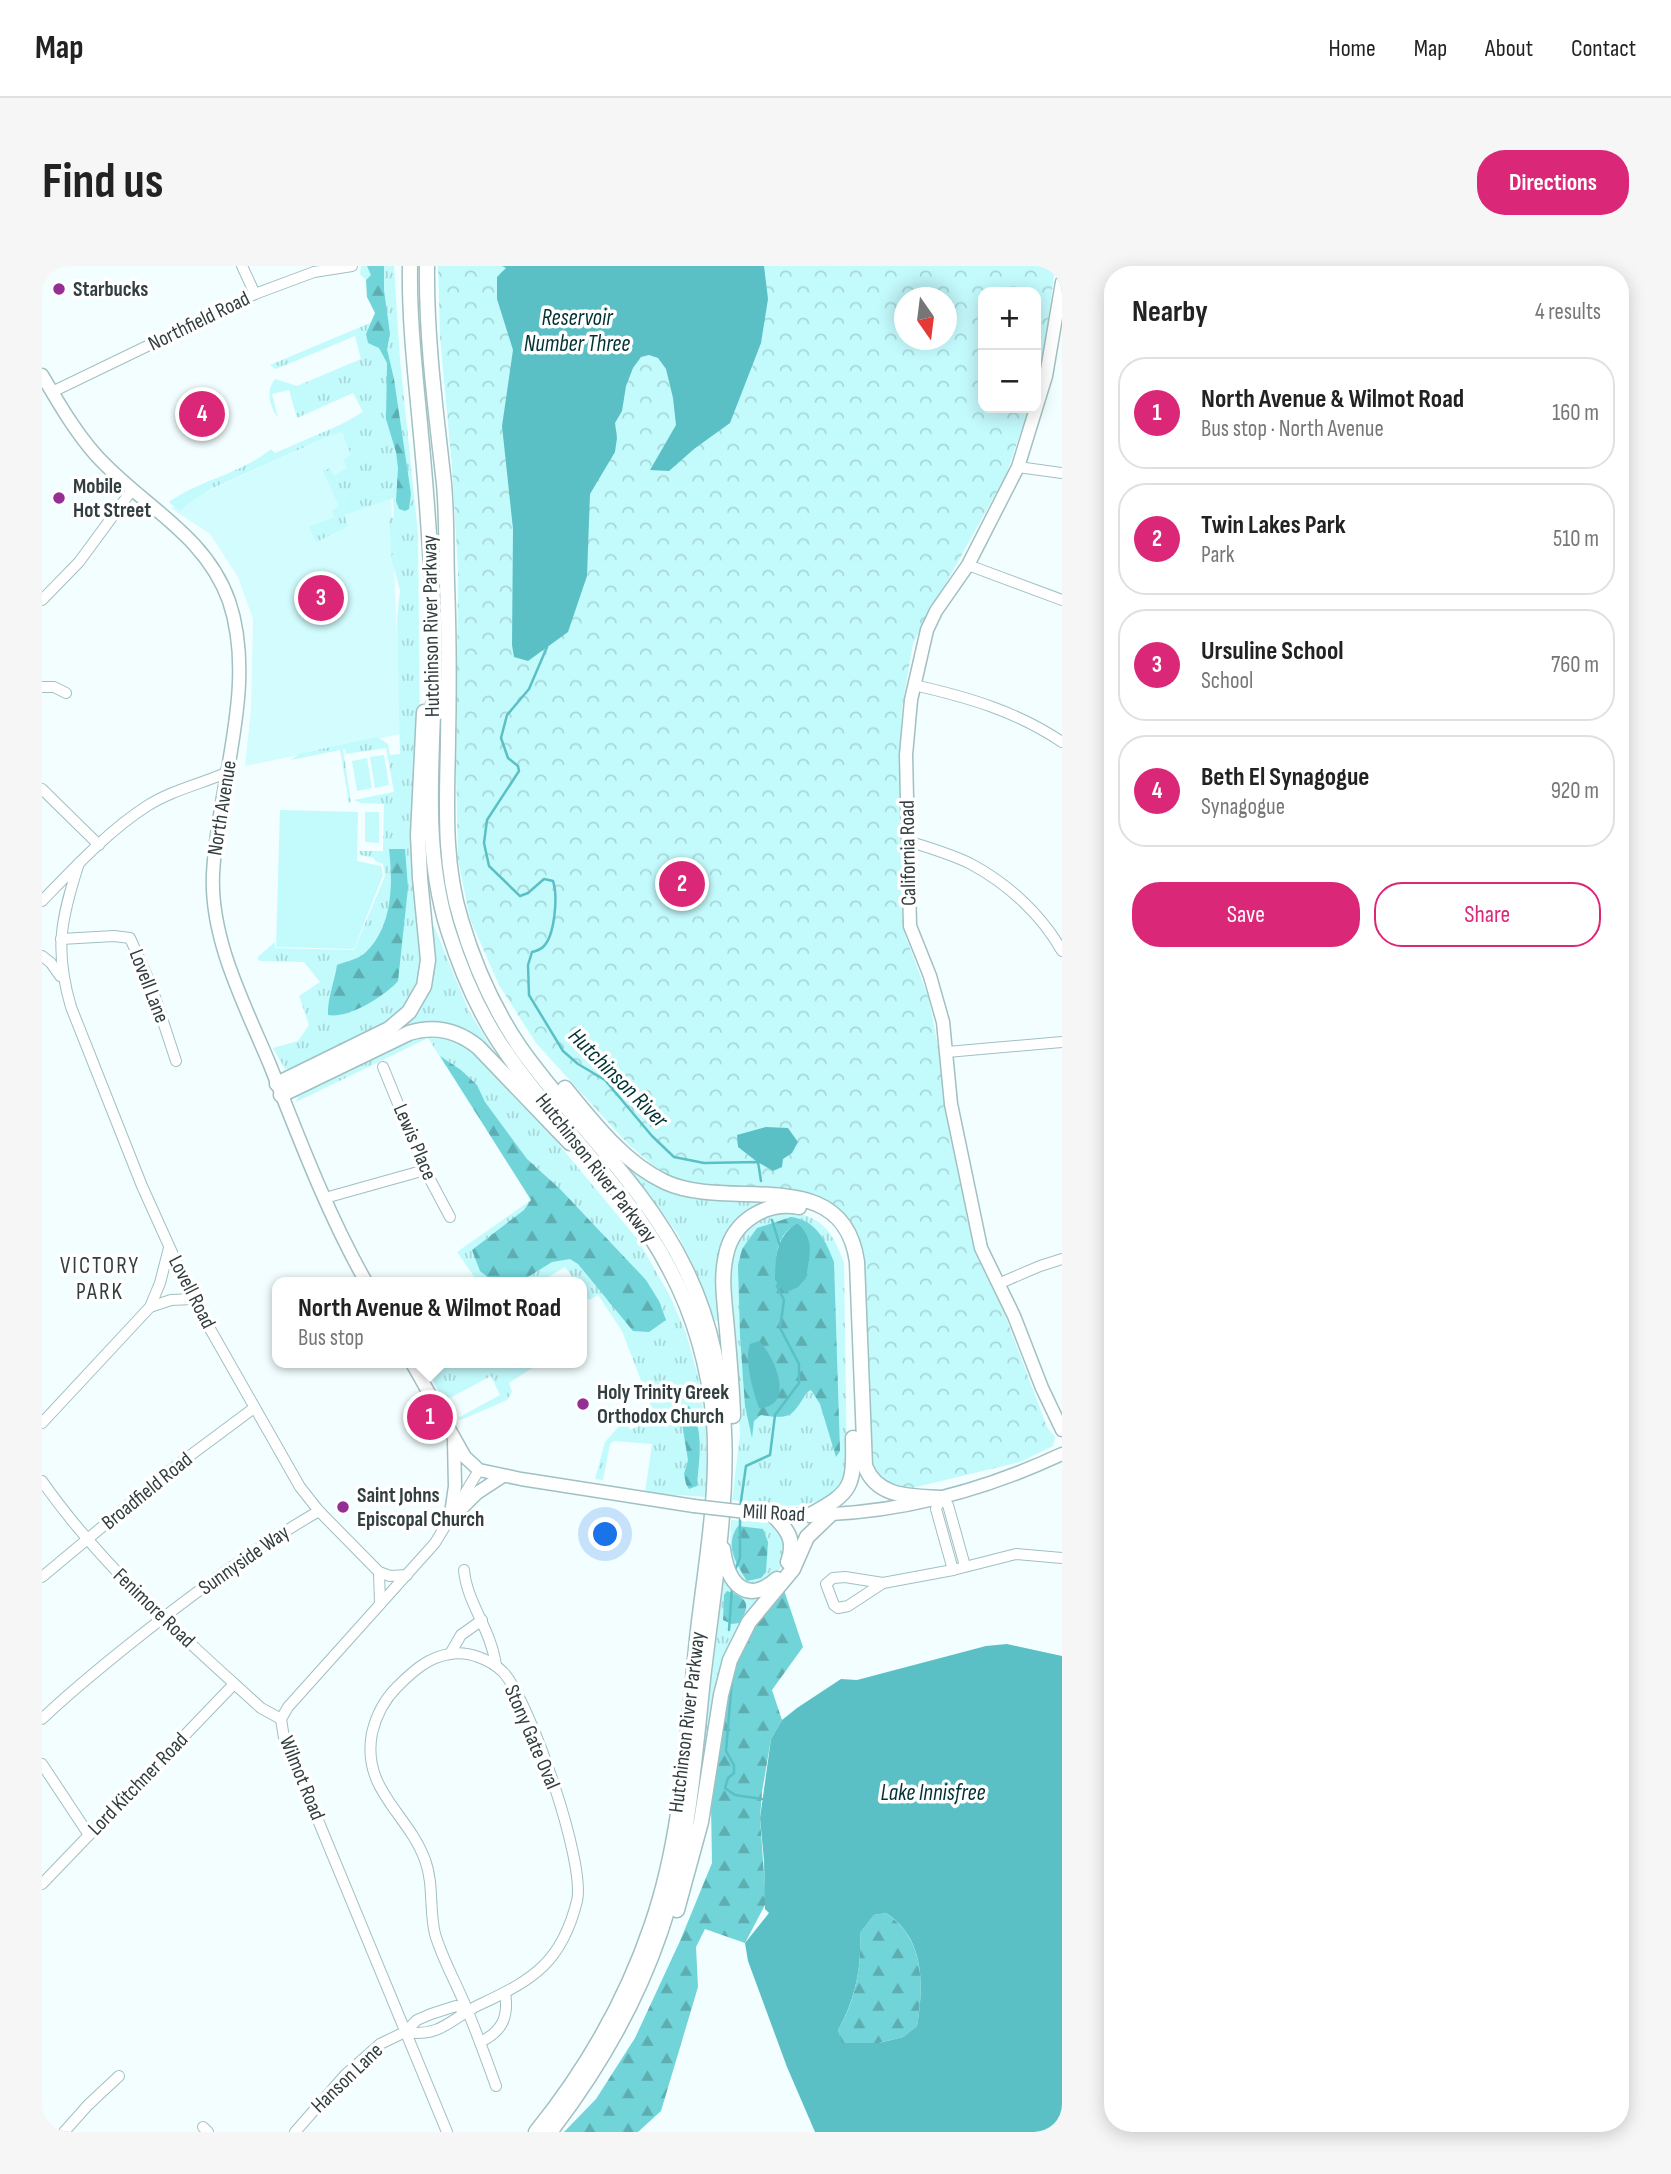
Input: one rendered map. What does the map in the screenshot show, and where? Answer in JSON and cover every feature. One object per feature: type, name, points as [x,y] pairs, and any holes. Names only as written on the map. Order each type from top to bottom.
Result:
[{"type":"highway","name":"Hutchinson River Parkway","points":[[410,266],[411,320],[429,523],[434,634],[432,831],[439,892],[450,936],[470,987],[495,1036],[651,1236],[673,1275],[702,1350],[715,1436],[714,1477],[680,1795],[662,1887],[654,1918],[632,1976],[605,2032],[572,2085],[536,2132]]},
{"type":"highway","name":"Hutchinson River Parkway","points":[[427,266],[428,317],[444,490],[449,652],[447,818],[449,862],[457,907],[472,955],[502,1019],[530,1060],[647,1205],[683,1265],[701,1307],[717,1361],[725,1416],[725,1473],[684,1840],[661,1931],[638,1990],[597,2067],[551,2132]]},
{"type":"highway","points":[[279,1090],[389,1029],[409,1012],[424,986],[428,960],[420,878],[418,820],[423,729],[434,634]]},
{"type":"highway","points":[[502,1019],[613,1142],[654,1176],[675,1186],[702,1192],[804,1199],[820,1204],[838,1218],[852,1239],[857,1262],[865,1466],[871,1478],[888,1492],[940,1498]]},
{"type":"highway","points":[[279,1090],[409,1033],[425,1029],[448,1031],[464,1037],[478,1047],[555,1130],[606,1176]]},
{"type":"highway","points":[[725,1473],[733,1417],[724,1288],[724,1265],[728,1246],[736,1231],[757,1213],[779,1206],[803,1208],[830,1223],[843,1243],[847,1256],[853,1466],[852,1480],[844,1492],[833,1503],[810,1515]]},
{"type":"highway","points":[[720,1524],[729,1575],[739,1587],[759,1591],[779,1577],[792,1553],[791,1538],[769,1514]]},
{"type":"highway","points":[[638,1990],[665,1938],[688,1874],[701,1822],[721,1695],[730,1660],[750,1622],[793,1569],[807,1537],[831,1514]]},
{"type":"main road","name":"California Road","points":[[1062,282],[1046,376],[1018,467],[968,565],[930,624],[907,724],[910,926],[938,1003],[947,1052],[951,1104],[981,1248],[1062,1430]]},
{"type":"main road","name":"North Avenue","points":[[42,375],[96,455],[194,543],[217,573],[229,603],[236,638],[237,681],[228,772],[213,874],[217,919],[228,962],[279,1090],[325,1198],[364,1277]]},
{"type":"main road","points":[[415,1368],[453,1438],[468,1461],[479,1470]]},
{"type":"main road","points":[[450,1521],[455,1486],[453,1438]]},
{"type":"main road","name":"Mill Road","points":[[479,1470],[694,1506],[769,1514],[810,1515],[887,1508],[940,1498],[992,1484],[1062,1454]]},
{"type":"main road","points":[[450,1521],[477,1493],[503,1476]]},
{"type":"street","points":[[242,266],[255,294]]},
{"type":"street","name":"Northfield Road","points":[[52,392],[255,294],[314,272],[352,266]]},
{"type":"street","points":[[1018,467],[1062,473]]},
{"type":"street","points":[[42,600],[79,562],[132,490]]},
{"type":"street","points":[[968,565],[1062,600]]},
{"type":"street","points":[[914,685],[986,703],[1012,713],[1062,741]]},
{"type":"street","points":[[42,687],[54,687],[66,693]]},
{"type":"street","points":[[42,901],[79,863],[146,806],[174,792],[228,772]]},
{"type":"street","points":[[42,789],[99,845]]},
{"type":"street","points":[[908,841],[969,863],[1009,889],[1043,923],[1062,951]]},
{"type":"street","name":"Lovell Road","points":[[79,863],[65,908],[61,939],[63,979],[71,1007],[169,1248],[193,1299],[300,1487],[379,1572]]},
{"type":"street","name":"Lovell Lane","points":[[61,939],[114,936],[130,938],[150,985],[176,1061]]},
{"type":"street","name":"Lovell Road","points":[[42,956],[63,979]]},
{"type":"street","points":[[947,1052],[1062,1041]]},
{"type":"street","name":"Lewis Place","points":[[383,1067],[425,1170],[450,1217]]},
{"type":"street","points":[[325,1198],[425,1170]]},
{"type":"street","points":[[42,1423],[150,1307],[160,1283],[169,1248]]},
{"type":"street","points":[[998,1284],[1062,1259]]},
{"type":"street","points":[[150,1307],[171,1300],[193,1299]]},
{"type":"street","name":"Broadfield Road","points":[[42,1577],[168,1472],[254,1408]]},
{"type":"street","name":"Wilmot Road","points":[[447,2132],[285,1738],[281,1719],[288,1707],[435,1543],[479,1470]]},
{"type":"street","name":"Fenimore Road","points":[[42,1481],[86,1539],[141,1599],[264,1710],[281,1719]]},
{"type":"street","points":[[953,1570],[936,1509],[940,1498],[948,1505],[965,1566]]},
{"type":"street","name":"Sunnyside Way","points":[[42,1719],[163,1618],[239,1562],[320,1511]]},
{"type":"street","points":[[944,1538],[957,1535]]},
{"type":"street","points":[[883,1583],[842,1608],[834,1605],[826,1584],[833,1578],[845,1577],[883,1583],[953,1570],[1016,1554],[1062,1558]]},
{"type":"street","points":[[464,1570],[467,1587],[494,1647],[496,1665]]},
{"type":"street","points":[[380,1605],[379,1572],[390,1576],[407,1575]]},
{"type":"street","points":[[482,1620],[461,1635],[450,1654],[425,1662],[395,1689],[382,1706],[374,1725],[370,1760],[380,1789],[425,1859],[435,1932],[496,2086]]},
{"type":"street","name":"Stony Gate Oval","points":[[405,2032],[423,2035],[455,2022],[468,2010],[532,1977],[553,1957],[571,1918],[579,1889],[569,1838],[543,1754],[516,1690],[496,1665],[470,1655],[450,1654]]},
{"type":"street","name":"Lord Kitchner Road","points":[[42,1884],[234,1684]]},
{"type":"street","points":[[42,1764],[89,1835]]},
{"type":"street","points":[[480,2042],[491,2037],[503,2024],[507,2005],[505,1993]]},
{"type":"street","name":"Stony Gate Oval","points":[[405,2032],[417,2020],[431,2014],[456,2006],[468,2010]]},
{"type":"street","name":"Hanson Lane","points":[[295,2132],[353,2068],[380,2043],[405,2032]]},
{"type":"street","points":[[64,2132],[119,2076]]},
{"type":"shaded area","points":[[391,408],[391,493],[401,734],[245,766],[251,710],[253,619],[238,577],[210,534],[171,508]]},
{"type":"green space","points":[[361,266],[394,266],[400,360],[418,534],[422,962],[414,993],[386,1022],[354,1040],[285,1069],[273,1048],[298,1041],[309,1025],[299,996],[320,982],[304,962],[261,961],[258,957],[275,942],[275,948],[354,950],[385,876],[383,864],[374,858],[360,855],[359,851],[383,851],[384,804],[354,800],[394,792],[386,748],[346,754],[343,749],[349,803],[340,750],[291,760],[299,754],[377,737],[388,744],[390,755],[400,754],[397,619],[400,590],[392,561],[389,519],[394,517],[393,498],[344,515],[348,526],[316,542],[309,527],[334,517],[332,511],[339,506],[323,471],[330,468],[334,476],[347,468],[344,459],[351,455],[342,432],[211,489],[180,511],[169,502],[247,465],[271,449],[275,453],[363,412],[353,393],[297,418],[289,390],[272,394],[278,418],[269,394],[275,379],[297,386],[361,359],[355,336],[276,369],[270,365],[382,318],[366,280],[360,274]]},
{"type":"green space","points":[[367,266],[384,266],[384,290],[390,334],[387,349],[411,494],[409,509],[405,511],[399,509],[396,501],[398,468],[386,419],[387,363],[379,348],[368,343],[366,334],[375,313],[367,297],[366,280],[371,275]]},
{"type":"green space","points":[[438,266],[1055,266],[1041,375],[1041,287],[978,287],[978,413],[1027,413],[1006,475],[913,643],[902,708],[899,764],[902,910],[905,935],[929,999],[940,1058],[947,1120],[975,1253],[1003,1310],[1047,1427],[1055,1437],[1053,1446],[1020,1462],[912,1488],[893,1485],[878,1474],[870,1463],[867,1319],[863,1258],[855,1231],[831,1203],[799,1190],[714,1186],[678,1180],[655,1167],[628,1144],[536,1043],[499,985],[470,919],[458,859],[458,571],[440,337]]},
{"type":"green space","points":[[384,755],[389,785],[375,788],[370,757]]},
{"type":"green space","points":[[367,758],[372,788],[357,791],[352,761]]},
{"type":"green space","points":[[280,810],[358,812],[357,861],[381,866],[383,875],[354,949],[276,947]]},
{"type":"green space","points":[[365,812],[379,812],[379,843],[365,842]]},
{"type":"green space","points":[[389,849],[405,849],[408,888],[398,981],[356,1010],[328,1015],[337,965],[364,954],[376,941],[382,929],[391,889]]},
{"type":"green space","points":[[434,926],[468,1009],[497,1057],[464,1032],[381,1041],[416,1010],[428,990],[434,966],[431,927]]},
{"type":"green space","points":[[424,1034],[457,1039],[477,1054],[531,1111],[638,1240],[670,1296],[686,1333],[698,1376],[706,1428],[708,1497],[645,1493],[652,1444],[614,1441],[610,1444],[603,1480],[595,1479],[605,1442],[622,1423],[627,1422],[630,1430],[646,1423],[642,1412],[652,1409],[622,1331],[598,1295],[589,1300],[587,1297],[587,1277],[572,1277],[565,1267],[548,1277],[474,1277],[457,1252],[531,1200],[428,1038],[296,1102],[299,1093],[404,1041]]},
{"type":"green space","points":[[440,1056],[477,1085],[485,1102],[527,1159],[560,1189],[646,1280],[659,1301],[666,1320],[649,1332],[633,1331],[578,1264],[570,1259],[552,1262],[528,1277],[488,1277],[480,1271],[472,1250],[524,1210],[531,1200]]},
{"type":"green space","points":[[627,1165],[647,1178],[773,1200],[740,1219],[720,1320],[715,1321],[695,1269],[677,1233]]},
{"type":"green space","points":[[780,1211],[804,1215],[821,1224],[834,1240],[844,1263],[847,1471],[840,1486],[829,1496],[798,1505],[732,1500],[740,1435],[732,1263],[743,1234],[758,1221]]},
{"type":"green space","points":[[791,1217],[807,1222],[819,1233],[834,1262],[840,1451],[836,1457],[820,1404],[811,1390],[789,1415],[761,1415],[754,1421],[752,1438],[745,1406],[738,1265],[742,1249],[757,1228]],"holes":[[[797,1223],[808,1238],[809,1257],[775,1274],[781,1239]]]},
{"type":"green space","points":[[426,1368],[532,1368],[509,1383],[512,1392],[507,1400],[461,1420],[458,1418],[500,1395],[491,1376],[444,1401]]},
{"type":"green space","points":[[685,1406],[689,1406],[694,1415],[700,1445],[697,1486],[689,1489],[684,1474],[688,1460],[681,1417]]},
{"type":"green space","points":[[731,1520],[771,1523],[785,1533],[785,1553],[781,1566],[772,1576],[755,1586],[737,1580],[730,1555]]},
{"type":"green space","points":[[738,1526],[763,1529],[768,1542],[766,1572],[761,1578],[747,1581],[736,1561],[732,1540]]},
{"type":"green space","points":[[724,1571],[735,1591],[769,1589],[738,1630],[703,1778],[700,1777]]},
{"type":"green space","points":[[784,1590],[803,1647],[772,1690],[782,1720],[771,1739],[762,1792],[760,1818],[766,1903],[745,1943],[705,1929],[696,1947],[698,1987],[661,2111],[638,2132],[564,2132],[596,2099],[635,2038],[680,1941],[712,1863],[711,1806],[733,1663],[746,1637]]},
{"type":"green space","points":[[727,1591],[745,1602],[745,1611],[739,1623],[732,1624],[723,1620],[724,1595]]},
{"type":"green space","points":[[886,1913],[899,1924],[915,1949],[921,1979],[917,2026],[903,2037],[879,2043],[841,2043],[838,2030],[849,2008],[856,1983],[860,1933],[874,1915]]},
{"type":"water","name":"Reservoir Number Three","points":[[502,266],[764,266],[768,299],[761,343],[730,423],[669,471],[650,470],[676,425],[666,369],[658,358],[649,355],[641,357],[633,368],[626,386],[622,411],[615,423],[615,452],[590,494],[587,576],[568,632],[528,661],[514,657],[512,645],[513,529],[502,426],[513,350],[497,299],[497,277],[506,268]]},
{"type":"water","points":[[766,1127],[788,1128],[798,1142],[792,1153],[783,1159],[782,1167],[773,1171],[738,1147],[737,1135]]},
{"type":"water","points":[[797,1223],[809,1241],[806,1278],[798,1287],[785,1293],[775,1280],[776,1256],[781,1241]]},
{"type":"water","points":[[759,1341],[776,1369],[779,1390],[777,1399],[770,1405],[759,1408],[752,1385],[748,1350],[750,1344]]},
{"type":"water","name":"Lake Innisfree","points":[[1007,1644],[1062,1656],[1062,2132],[815,2132],[787,2067],[748,1961],[745,1943],[769,1913],[765,1909],[760,1818],[771,1739],[782,1720],[841,1679],[857,1680],[986,1646]],"holes":[[[886,1913],[899,1923],[915,1949],[919,1964],[921,1995],[917,2026],[903,2037],[879,2043],[842,2043],[838,2030],[856,1983],[860,1933],[874,1915]]]},
{"type":"waterway","name":"Hutchinson River","points":[[547,647],[529,689],[507,715],[501,738],[508,758],[518,766],[519,771],[487,820],[484,843],[489,866],[520,896],[528,893],[544,879],[553,881],[553,925],[547,942],[539,950],[532,952],[528,965],[529,995],[563,1051],[578,1064],[605,1080],[652,1136],[674,1157],[704,1163],[758,1162],[761,1181]]},
{"type":"waterway","name":"Hutchinson River","points":[[772,1220],[780,1246]]},
{"type":"waterway","name":"Hutchinson River","points":[[740,1508],[746,1466],[770,1455],[775,1415],[799,1383],[799,1364],[780,1328],[784,1300],[777,1286],[780,1283]]},
{"type":"waterway","name":"Hutchinson River","points":[[735,1570],[740,1558],[740,1514]]},
{"type":"waterway","name":"Hutchinson River","points":[[729,1630],[732,1588]]},
{"type":"waterway","name":"Hutchinson River","points":[[732,1679],[726,1751],[734,1765],[734,1773],[728,1778],[725,1788],[735,1795],[762,1799]]},
{"type":"place","name":"Starbucks","points":[[59,289]]},
{"type":"place","name":"Beth El Synagogue","points":[[202,414]]},
{"type":"place","name":"Mobile Hot Street","points":[[59,498]]},
{"type":"place","name":"Ursuline School","points":[[321,598]]},
{"type":"place","name":"Twin Lakes Park","points":[[682,884]]},
{"type":"place","name":"Holy Trinity Greek Orthodox Church","points":[[583,1404]]},
{"type":"place","name":"North Avenue & Wilmot Road","points":[[430,1417]]},
{"type":"place","name":"Saint Johns Episcopal Church","points":[[343,1507]]},
{"type":"district","name":"VICTORY PARK","points":[[100,1279]]}]
